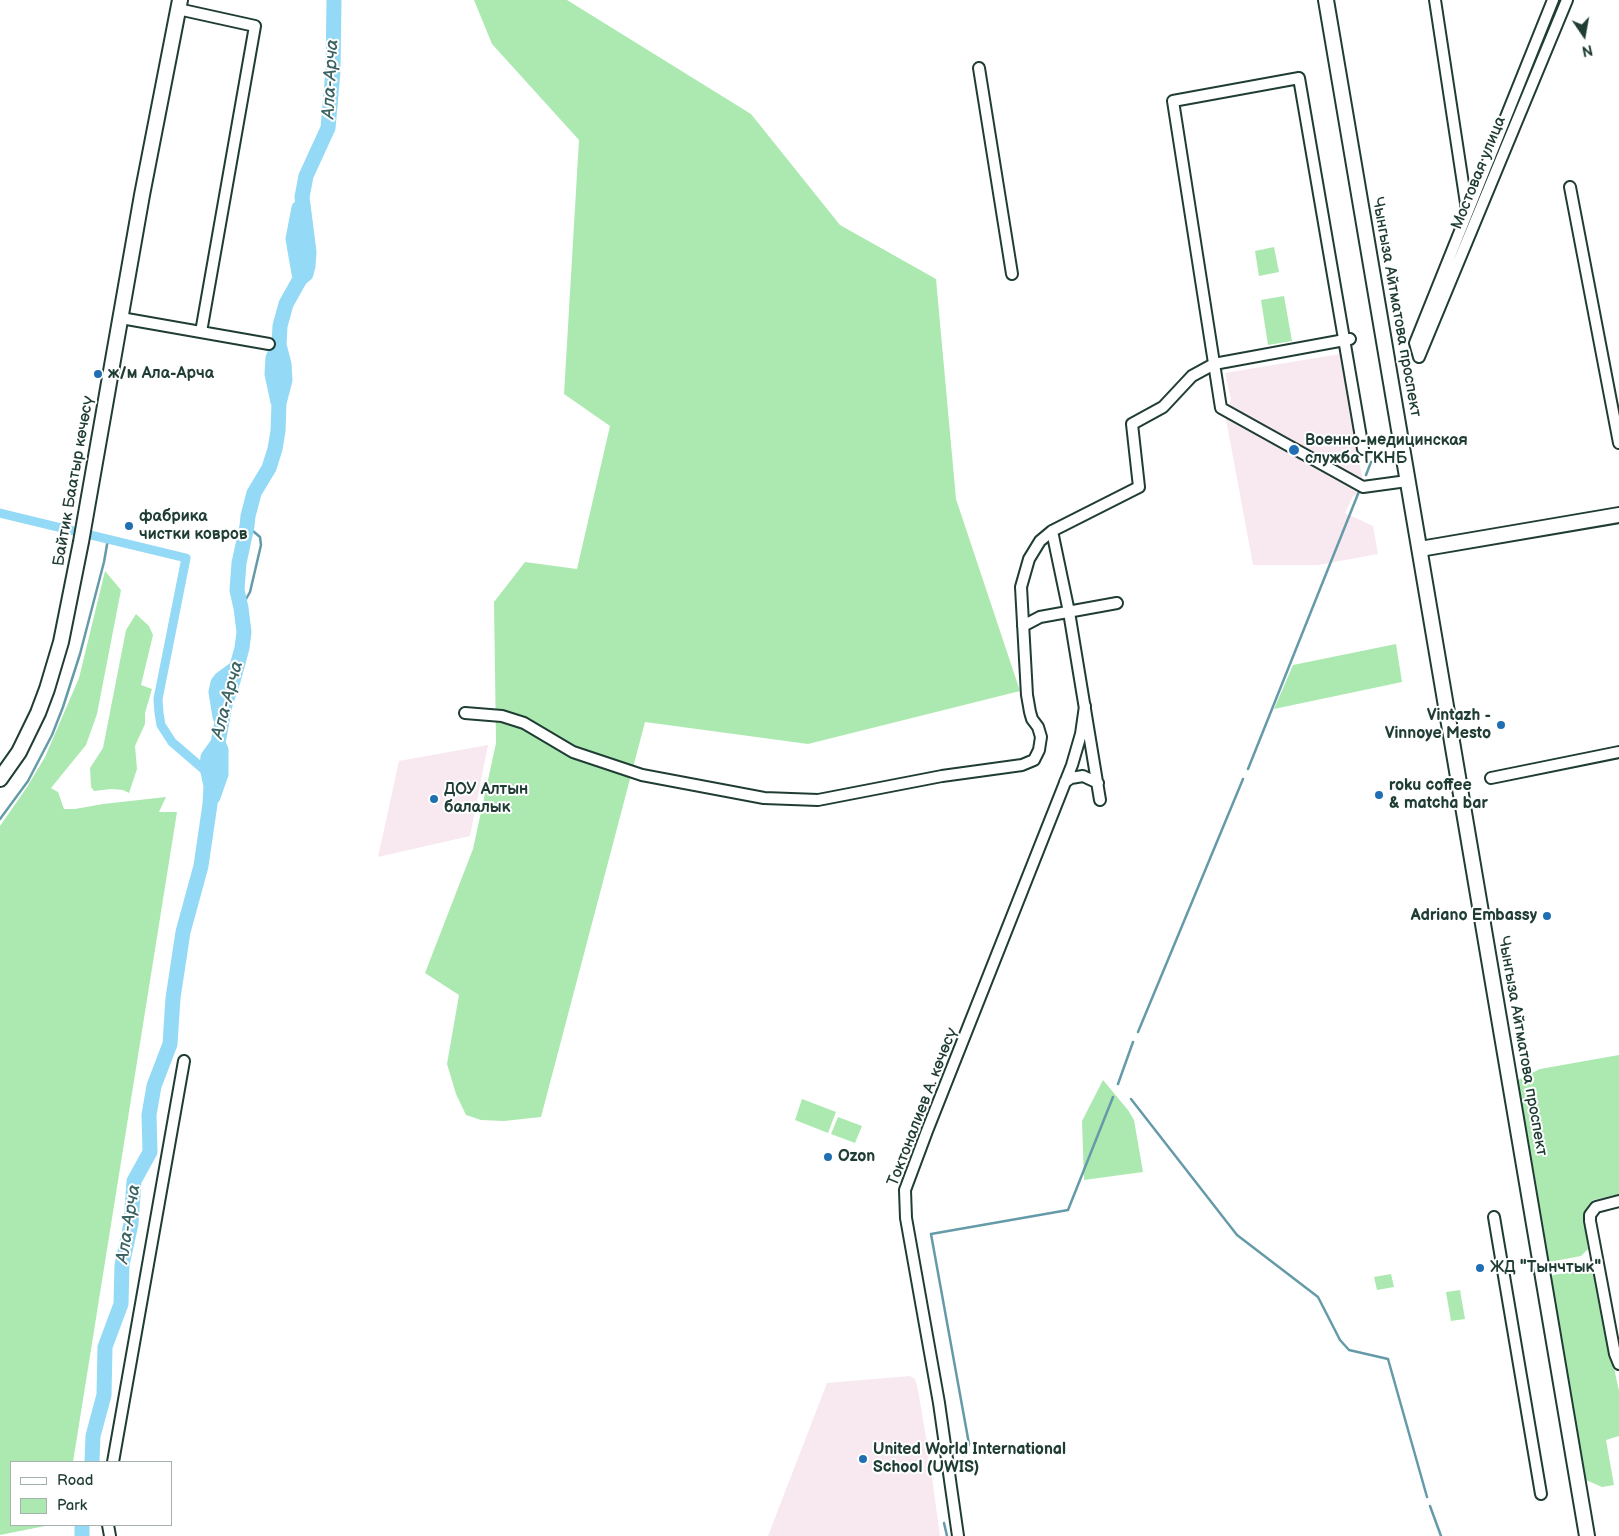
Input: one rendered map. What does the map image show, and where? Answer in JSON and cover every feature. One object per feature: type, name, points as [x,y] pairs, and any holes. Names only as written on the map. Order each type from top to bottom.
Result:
[{"type":"main road","name":"Чынгыза Айтматова проспект","points":[[1326,0],[1587,1536]]},
{"type":"main road","name":"Байтик Баатыр көчөсү","points":[[0,780],[23,743],[38,713],[61,642],[84,527],[179,4]]},
{"type":"main road","points":[[1420,549],[1619,516]]},
{"type":"street","points":[[1435,0],[1467,211]]},
{"type":"street","points":[[1467,211],[1552,0]]},
{"type":"street","name":"Мостовая улица","points":[[1467,211],[1415,343],[1417,352],[1567,0]]},
{"type":"street","points":[[179,4],[255,26],[201,332]]},
{"type":"street","points":[[980,68],[1012,274]]},
{"type":"street","points":[[1363,449],[1347,340],[1299,78],[1173,101],[1220,408],[1364,487],[1407,481]]},
{"type":"street","points":[[1570,187],[1619,443]]},
{"type":"street","points":[[121,318],[269,344]]},
{"type":"street","points":[[465,713],[502,716],[524,723],[573,752],[642,775],[764,798],[818,800],[942,776],[1022,764],[1034,760],[1039,750],[1041,738],[1038,727],[1032,719],[1027,695],[1021,587],[1029,559],[1040,540],[1052,531],[1139,487],[1132,424],[1163,407],[1192,376],[1214,364],[1347,340]]},
{"type":"street","points":[[1052,531],[1069,612],[1100,800]]},
{"type":"street","points":[[1023,626],[1040,617],[1117,603]]},
{"type":"street","name":"Токтоналиев А. көчөсү","points":[[958,1536],[939,1403],[906,1218],[905,1190],[1077,750],[1085,706]]},
{"type":"street","points":[[1491,778],[1619,752]]},
{"type":"street","points":[[1065,782],[1071,778],[1083,776],[1098,783]]},
{"type":"street","points":[[113,1461],[184,1061]]},
{"type":"street","points":[[1619,1201],[1596,1207],[1590,1215],[1590,1221],[1615,1354],[1619,1364]]},
{"type":"street","points":[[1494,1217],[1541,1494]]},
{"type":"shaded area","name":"Военно-медицинская служба ГКНБ","points":[[1340,354],[1365,493],[1353,496],[1345,513],[1373,526],[1378,554],[1318,565],[1253,565],[1226,419],[1231,399],[1225,373]]},
{"type":"shaded area","name":"ДОУ Алтын балалык","points":[[488,745],[470,836],[378,857],[399,761]]},
{"type":"shaded area","name":"United World International School (UWIS)","points":[[910,1376],[915,1379],[918,1390],[929,1455],[927,1463],[931,1470],[940,1536],[768,1536],[827,1383]]},
{"type":"green space","points":[[474,0],[567,0],[751,114],[840,225],[936,279],[956,499],[1020,691],[808,744],[645,722],[541,1117],[504,1121],[481,1120],[466,1115],[456,1094],[447,1064],[459,995],[425,973],[473,849],[496,743],[494,602],[525,562],[577,569],[610,426],[564,394],[579,140],[492,44]]},
{"type":"green space","points":[[1274,247],[1279,272],[1259,276],[1255,251]]},
{"type":"green space","points":[[1284,296],[1292,341],[1268,345],[1261,300]]},
{"type":"green space","points":[[105,571],[121,590],[97,714],[86,745],[51,788],[58,792],[64,809],[166,797],[159,812],[177,812],[73,1461],[10,1461],[10,1526],[45,1526],[0,1535],[0,826],[45,757],[79,678]]},
{"type":"green space","points":[[136,614],[149,626],[153,635],[141,685],[152,689],[145,713],[145,724],[135,746],[137,769],[129,793],[123,790],[111,789],[94,791],[91,787],[90,768],[103,748],[126,630]]},
{"type":"green space","points":[[1396,644],[1402,682],[1274,709],[1293,665]]},
{"type":"green space","points":[[1619,1055],[1619,1194],[1593,1200],[1586,1209],[1584,1222],[1588,1249],[1581,1256],[1549,1262],[1518,1080],[1540,1069]]},
{"type":"green space","points":[[1103,1080],[1134,1120],[1143,1172],[1084,1180],[1082,1121]]},
{"type":"green space","points":[[802,1099],[836,1112],[828,1133],[795,1120]]},
{"type":"green space","points":[[838,1117],[862,1126],[855,1143],[831,1134]]},
{"type":"green space","points":[[1585,1270],[1594,1274],[1619,1391],[1619,1436],[1606,1440],[1614,1485],[1602,1487],[1586,1480],[1551,1278],[1553,1275]]},
{"type":"green space","points":[[1391,1274],[1394,1287],[1377,1290],[1374,1277]]},
{"type":"green space","points":[[1460,1290],[1465,1319],[1451,1321],[1446,1292]]},
{"type":"waterway","name":"Ала-Арча","points":[[92,1461],[93,1436],[104,1395],[105,1347],[121,1304],[122,1265],[131,1224],[134,1181],[150,1152],[149,1115],[154,1086],[170,1044],[173,998],[183,932],[201,866],[210,804],[211,786],[207,767],[208,757],[218,743],[225,705],[242,648],[244,632],[237,590],[239,563],[254,493],[269,468],[278,431],[279,403],[285,380],[284,364],[279,345],[280,326],[286,304],[300,279],[306,274],[308,266],[309,252],[302,197],[306,176],[328,128],[333,71],[334,0]]},
{"type":"waterway","points":[[1509,124],[1559,0]]},
{"type":"waterway","points":[[299,208],[293,239],[300,279]]},
{"type":"waterway","points":[[278,402],[272,374],[273,358],[279,345]]},
{"type":"waterway","points":[[1366,475],[1371,462]]},
{"type":"waterway","points":[[1248,769],[1360,489]]},
{"type":"waterway","points":[[0,513],[186,558],[158,699],[159,713],[161,725],[172,742],[208,773]]},
{"type":"waterway","points":[[241,608],[250,592],[261,545],[260,537],[247,526]]},
{"type":"waterway","points":[[0,819],[28,781],[52,735],[63,707],[80,654],[104,562],[108,539]]},
{"type":"waterway","points":[[220,717],[216,692],[218,683],[236,668]]},
{"type":"waterway","points":[[213,797],[221,774],[221,750],[218,743]]},
{"type":"waterway","points":[[1138,1032],[1243,779]]},
{"type":"waterway","points":[[1118,1084],[1133,1042]]},
{"type":"waterway","points":[[964,1455],[969,1444],[931,1234],[1068,1210],[1113,1097]]},
{"type":"waterway","points":[[1131,1099],[1237,1235],[1318,1297],[1340,1340],[1349,1350],[1388,1359],[1427,1497]]},
{"type":"waterway","points":[[1430,1506],[1441,1536]]},
{"type":"waterway","points":[[944,1523],[947,1536]]},
{"type":"waterway","name":"Ала-Арча","points":[[82,1526],[82,1536]]},
{"type":"place","name":"ж/м Ала-Арча","points":[[98,374]]},
{"type":"place","name":"Военно-медицинская служба ГКНБ","points":[[1294,450]]},
{"type":"place","name":"фабрика чистки ковров","points":[[129,526]]},
{"type":"place","name":"Vintazh - Vinnoye Mesto","points":[[1501,725]]},
{"type":"place","name":"roku coffee & matcha bar","points":[[1379,795]]},
{"type":"place","name":"ДОУ Алтын балалык","points":[[434,799]]},
{"type":"place","name":"Adriano Embassy","points":[[1547,916]]},
{"type":"place","name":"Ozon","points":[[828,1157]]},
{"type":"place","name":"ЖД \"Тынчтык\"","points":[[1480,1268]]},
{"type":"place","name":"United World International School (UWIS)","points":[[863,1459]]}]
